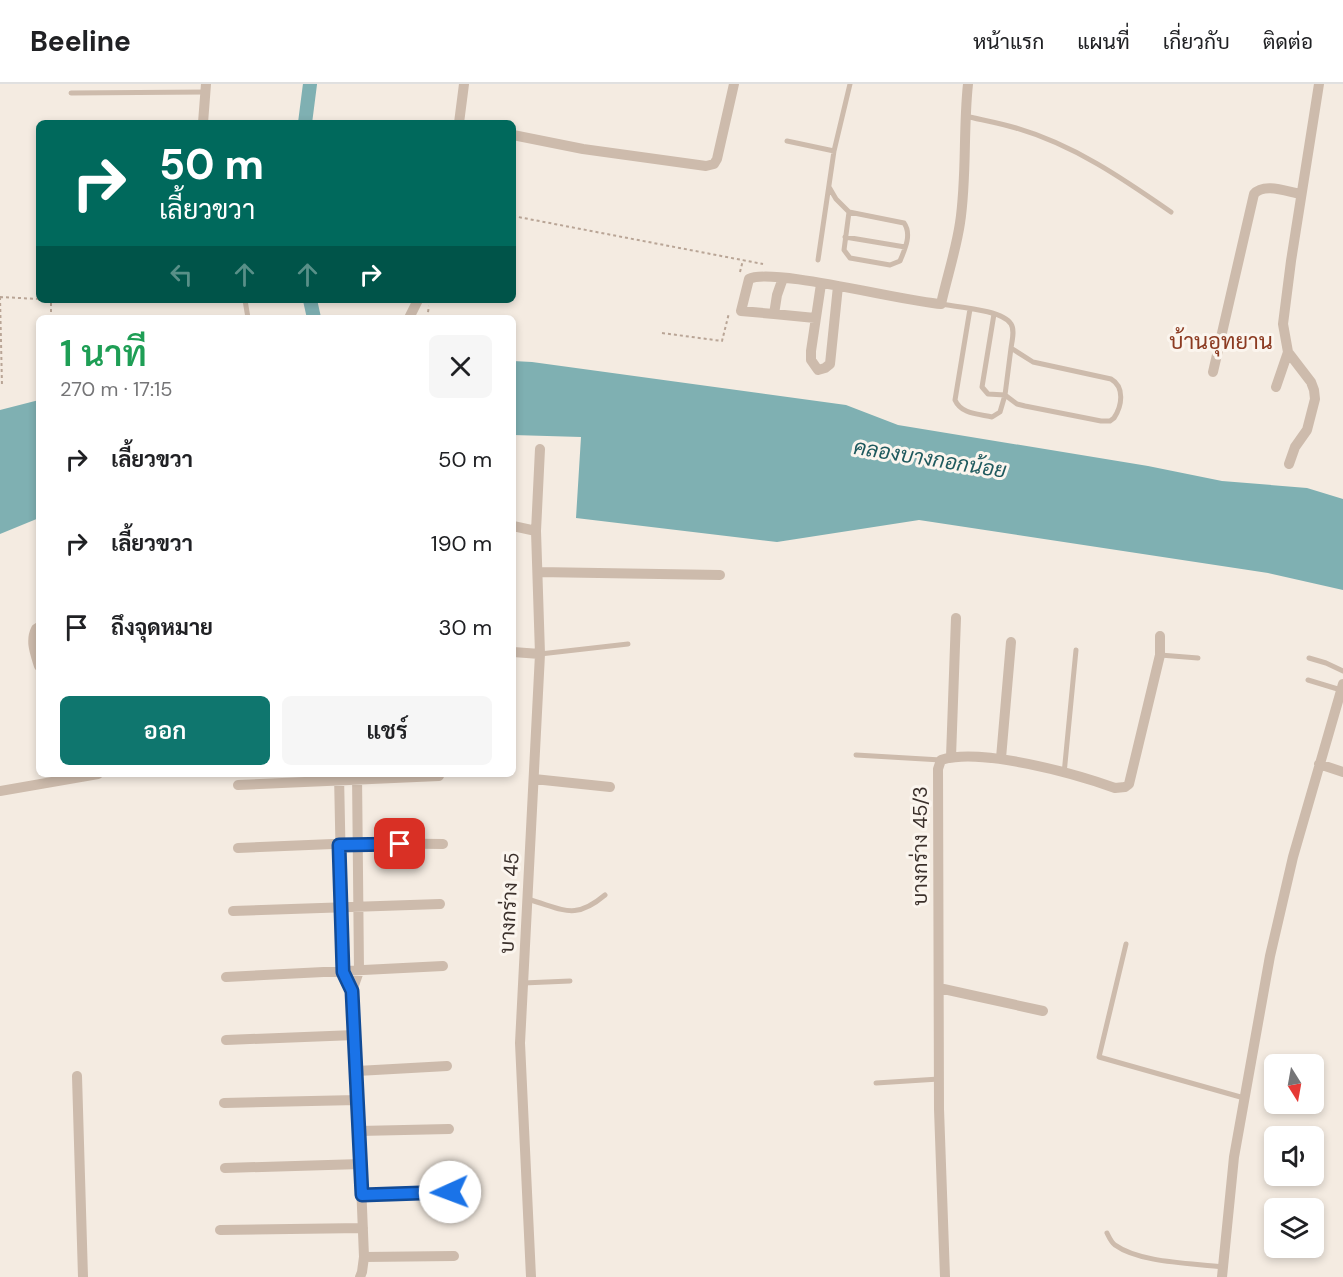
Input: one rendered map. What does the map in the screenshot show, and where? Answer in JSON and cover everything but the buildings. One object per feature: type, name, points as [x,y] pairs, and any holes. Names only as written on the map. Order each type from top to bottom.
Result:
[{"type":"street","points":[[459,120],[464,84]]},
{"type":"street","points":[[516,136],[583,149],[706,166],[714,164],[717,159],[734,84]]},
{"type":"street","points":[[815,318],[741,311],[746,284],[755,276],[783,278],[941,304],[960,223],[968,84]]},
{"type":"street","points":[[1288,464],[1295,447],[1307,429],[1315,399],[1311,382],[1288,352],[1283,324],[1319,84]]},
{"type":"street","points":[[203,120],[206,88]]},
{"type":"street","points":[[1213,372],[1254,194],[1266,188],[1301,194]]},
{"type":"street","points":[[774,314],[783,278]]},
{"type":"street","points":[[821,284],[811,360],[818,370],[830,363],[838,286]]},
{"type":"street","points":[[1276,387],[1288,352]]},
{"type":"street","name":"บางกร่าง 45","points":[[531,1277],[520,1042],[540,654],[536,531],[540,449]]},
{"type":"street","points":[[516,527],[536,531]]},
{"type":"street","points":[[538,572],[720,575]]},
{"type":"street","name":"บางกร่าง 45/3","points":[[945,1277],[939,1079],[938,769],[946,759],[956,618]]},
{"type":"street","points":[[36,628],[33,636],[36,657]]},
{"type":"street","points":[[946,759],[1001,758],[1115,788],[1125,787],[1130,784],[1160,655],[1160,636]]},
{"type":"street","points":[[1001,758],[1011,642]]},
{"type":"street","points":[[516,652],[540,654]]},
{"type":"street","points":[[1223,1272],[1234,1156],[1270,956],[1293,857],[1342,687]]},
{"type":"street","points":[[1319,764],[1343,772]]},
{"type":"street","points":[[0,791],[65,777]]},
{"type":"street","points":[[339,777],[343,972],[352,991],[361,1164],[364,1257],[360,1277]]},
{"type":"street","points":[[238,785],[357,777],[359,971],[352,991]]},
{"type":"street","points":[[534,779],[610,787]]},
{"type":"street","points":[[238,848],[357,843],[443,844]]},
{"type":"street","points":[[233,911],[440,904]]},
{"type":"street","points":[[226,977],[443,966]]},
{"type":"street","points":[[939,988],[1043,1011]]},
{"type":"street","points":[[226,1040],[355,1035]]},
{"type":"street","points":[[357,1071],[447,1066]]},
{"type":"street","points":[[77,1076],[83,1277]]},
{"type":"street","points":[[224,1103],[357,1100]]},
{"type":"street","points":[[359,1131],[449,1129]]},
{"type":"street","points":[[225,1168],[361,1164]]},
{"type":"street","points":[[362,1195],[450,1192]]},
{"type":"street","points":[[220,1230],[363,1228]]},
{"type":"street","points":[[364,1257],[454,1256]]},
{"type":"lane","points":[[818,260],[834,151],[850,84]]},
{"type":"lane","points":[[71,93],[206,88]]},
{"type":"lane","points":[[965,116],[1014,127],[1062,145],[1114,172],[1171,212]]},
{"type":"lane","points":[[787,141],[834,151]]},
{"type":"lane","points":[[829,187],[836,199],[849,212],[904,224],[908,231],[900,261],[890,265],[850,258],[844,250],[849,212]]},
{"type":"lane","points":[[845,237],[905,247]]},
{"type":"lane","points":[[941,304],[970,309],[994,314],[1011,324],[1013,330],[1005,395],[1000,412],[992,417],[962,410],[955,400],[970,309]]},
{"type":"lane","points":[[994,314],[982,387],[988,394],[1005,395],[1017,404],[1025,406],[1101,421],[1110,421],[1114,418],[1121,393],[1117,382],[1033,362],[1011,348]]},
{"type":"lane","points":[[540,654],[628,644]]},
{"type":"lane","points":[[1064,774],[1076,651]]},
{"type":"lane","points":[[1160,655],[1198,658]]},
{"type":"lane","points":[[1309,658],[1343,671]]},
{"type":"lane","points":[[1308,680],[1342,687]]},
{"type":"lane","points":[[856,755],[946,759]]},
{"type":"lane","points":[[527,899],[575,912],[588,908],[605,894]]},
{"type":"lane","points":[[1126,944],[1099,1057],[1245,1098]]},
{"type":"lane","points":[[523,983],[570,981]]},
{"type":"lane","points":[[876,1083],[939,1079]]},
{"type":"lane","points":[[1107,1233],[1113,1244],[1131,1253],[1223,1272]]},
{"type":"path","points":[[516,217],[772,266]]},
{"type":"path","points":[[740,272],[743,260]]},
{"type":"path","points":[[2,386],[0,297],[36,298]]},
{"type":"path","points":[[662,333],[722,340],[731,305]]},
{"type":"water","name":"คลองบางกอกน้อย","points":[[516,361],[846,405],[898,425],[1148,466],[1222,481],[1307,488],[1343,499],[1343,590],[1268,573],[919,520],[777,542],[576,518],[581,437],[516,435]]},
{"type":"water","points":[[36,401],[36,519],[0,534],[0,410]]},
{"type":"waterway","points":[[305,120],[310,84]]},
{"type":"waterway","points":[[311,303],[313,315]]},
{"type":"district","name":"บ้านอุทยาน","points":[[1221,341]]},
{"type":"route","points":[[400,844],[339,845],[343,972],[352,991],[362,1195],[450,1192]]}]
